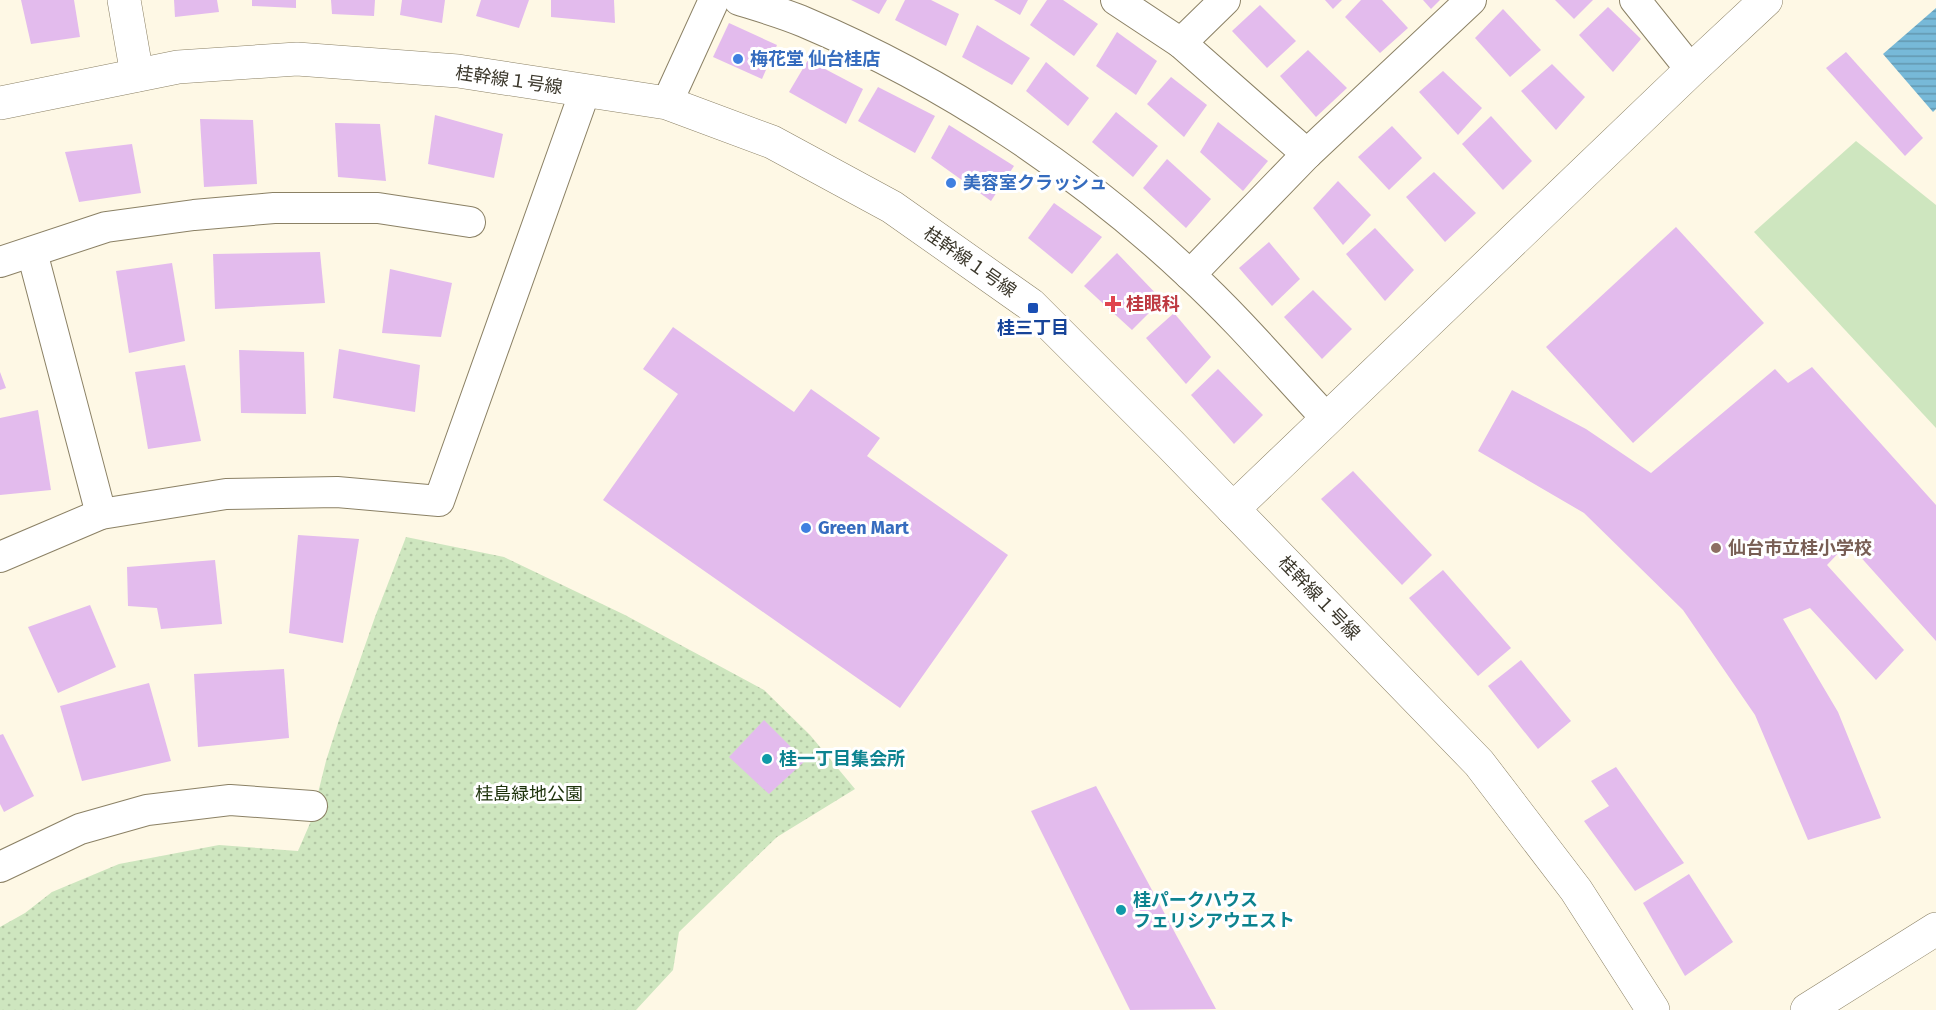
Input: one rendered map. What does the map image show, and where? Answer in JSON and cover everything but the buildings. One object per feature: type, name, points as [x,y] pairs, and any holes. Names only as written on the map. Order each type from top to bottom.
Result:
[{"type":"street","points":[[124,0],[137,75]]},
{"type":"street","points":[[667,103],[714,0]]},
{"type":"street","points":[[739,0],[802,21],[889,62],[976,111],[1051,159],[1142,232],[1190,275],[1327,419]]},
{"type":"street","points":[[1116,0],[1181,43],[1307,154]]},
{"type":"street","points":[[1181,43],[1225,0]]},
{"type":"street","points":[[1190,275],[1307,154],[1471,0]]},
{"type":"street","points":[[1635,0],[1691,70]]},
{"type":"street","points":[[1233,509],[1766,0]]},
{"type":"street","name":"桂幹線１号線","points":[[0,104],[178,67],[297,59],[458,71],[667,103],[772,142],[892,207],[1031,305],[1479,763],[1576,890],[1653,1010]]},
{"type":"street","points":[[0,556],[101,514],[226,494],[337,492],[439,501],[585,91]]},
{"type":"street","points":[[0,262],[106,227],[194,215],[274,208],[378,208],[470,222]]},
{"type":"street","points":[[32,252],[101,514]]},
{"type":"street","points":[[0,867],[80,830],[147,810],[230,800],[312,806]]},
{"type":"street","points":[[1807,1010],[1936,929]]},
{"type":"green space","points":[[1856,141],[1936,205],[1936,428],[1754,232]]},
{"type":"green space","name":"桂島緑地公園","points":[[406,537],[504,557],[625,615],[764,690],[810,735],[855,789],[777,837],[679,932],[673,970],[636,1010],[0,1010],[0,927],[25,913],[52,892],[119,864],[219,845],[298,851],[311,821],[339,720]]},
{"type":"water","points":[[1936,8],[1936,109],[1933,112],[1883,54]]},
{"type":"place","name":"梅花堂 仙台桂店","points":[[738,59]]},
{"type":"place","name":"美容室クラッシュ","points":[[951,183]]},
{"type":"place","name":"桂眼科","points":[[1113,304]]},
{"type":"place","name":"桂三丁目","points":[[1033,308]]},
{"type":"place","name":"Green Mart","points":[[806,528]]},
{"type":"place","name":"仙台市立桂小学校","points":[[1716,548]]},
{"type":"place","name":"桂一丁目集会所","points":[[767,759]]},
{"type":"place","name":"桂パークハウス フェリシアウエスト","points":[[1121,910]]}]
